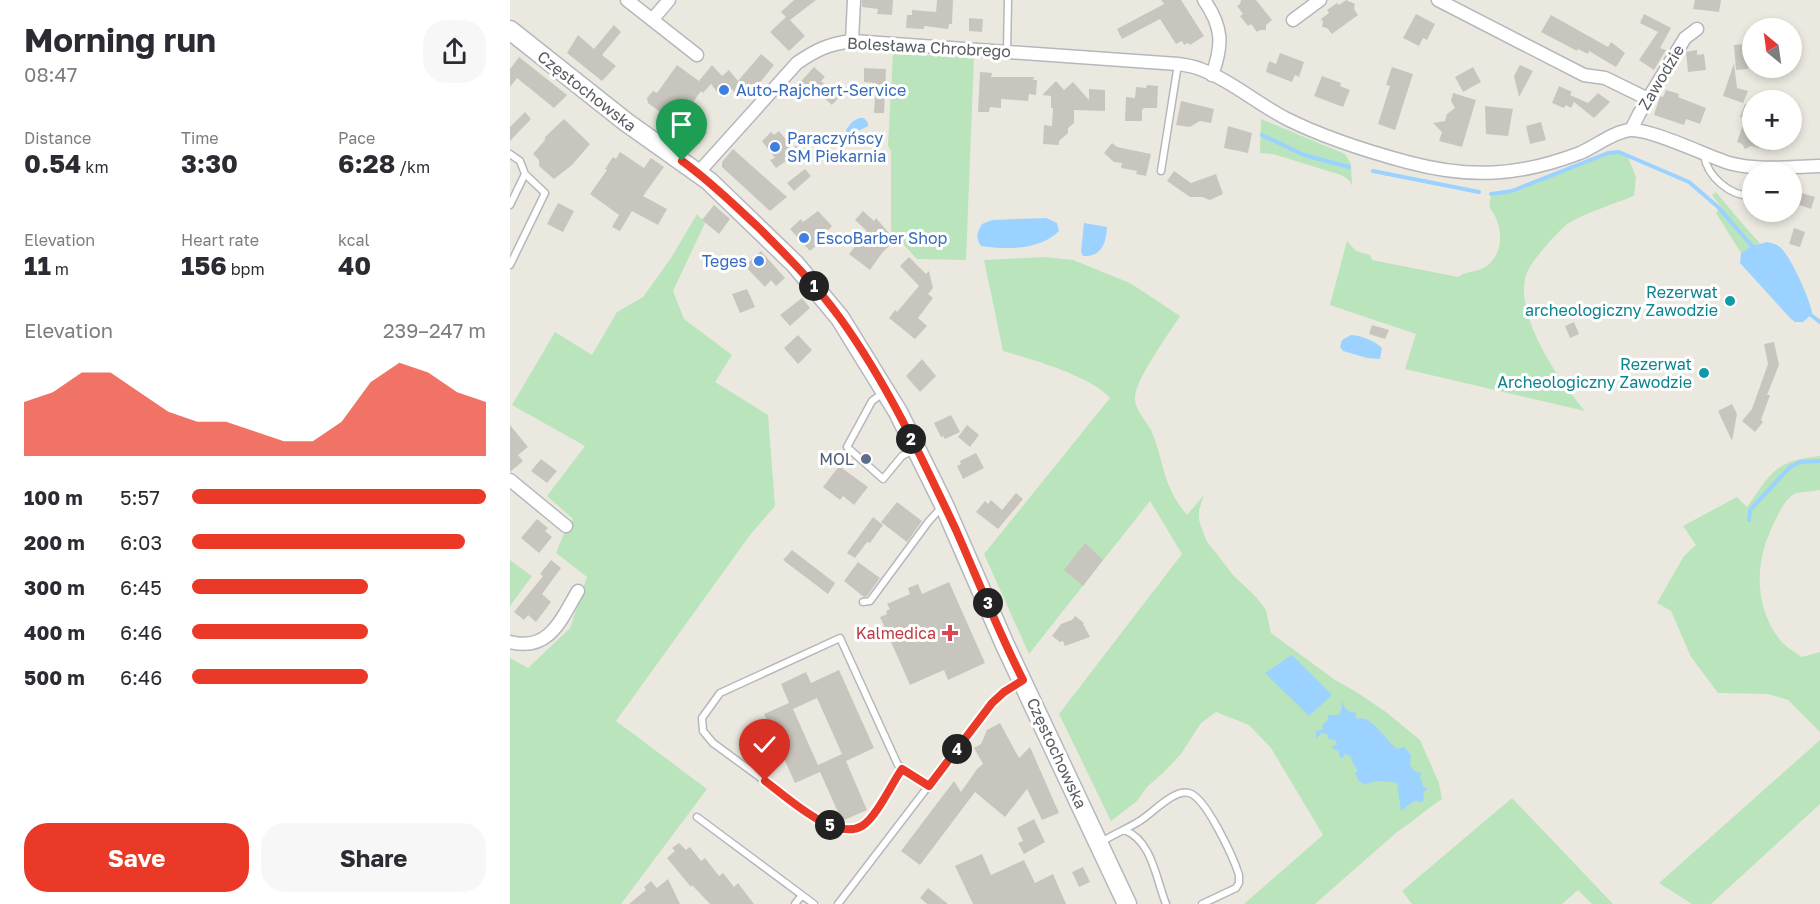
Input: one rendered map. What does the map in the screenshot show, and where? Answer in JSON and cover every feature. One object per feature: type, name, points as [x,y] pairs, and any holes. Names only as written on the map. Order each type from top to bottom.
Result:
[{"type":"main road","name":"Częstochowska","points":[[511,31],[615,114],[698,173],[752,221],[814,285],[850,333],[886,391],[944,506],[1005,645],[1127,904]]},
{"type":"street","points":[[627,0],[697,55]]},
{"type":"street","points":[[652,20],[669,0]]},
{"type":"street","points":[[1204,0],[1211,10],[1221,38],[1218,58],[1212,75]]},
{"type":"street","points":[[1293,20],[1320,0]]},
{"type":"street","points":[[1438,0],[1584,75],[1605,78],[1648,99]]},
{"type":"street","points":[[852,1],[852,40]]},
{"type":"street","name":"Zawodzie","points":[[1631,130],[1685,38],[1697,29]]},
{"type":"street","name":"Bolesława Chrobrego","points":[[698,173],[797,63],[812,52],[832,43],[852,40],[1178,64],[1200,68],[1310,130],[1407,162],[1443,169],[1482,173],[1517,171],[1550,164],[1631,130]]},
{"type":"street","points":[[1631,130],[1649,133],[1704,154],[1742,165]]},
{"type":"street","points":[[1802,167],[1820,166]]},
{"type":"street","points":[[510,480],[566,526]]},
{"type":"street","points":[[510,642],[523,645],[545,639],[578,591]]},
{"type":"lane","points":[[1007,51],[1008,0]]},
{"type":"lane","points":[[1161,171],[1178,64]]},
{"type":"lane","points":[[510,154],[520,161],[525,174],[545,193],[510,265]]},
{"type":"lane","points":[[1704,154],[1708,171],[1714,178],[1742,194]]},
{"type":"lane","points":[[510,205],[525,174]]},
{"type":"lane","points":[[886,391],[872,401],[847,447],[883,479],[902,456],[916,449]]},
{"type":"lane","points":[[862,602],[870,601],[929,521],[944,506]]},
{"type":"lane","points":[[902,769],[871,818],[862,826],[842,829],[818,820],[713,743],[704,731],[702,718],[720,693],[840,638],[898,765],[929,786]]},
{"type":"lane","points":[[838,904],[992,703],[1023,680]]},
{"type":"lane","points":[[1099,843],[1140,821],[1179,794],[1189,793],[1197,797],[1220,832],[1239,875],[1236,888],[1202,904]]},
{"type":"lane","points":[[697,817],[814,904]]},
{"type":"lane","points":[[1124,830],[1136,835],[1143,844],[1166,904]]},
{"type":"lane","points":[[795,904],[802,895]]},
{"type":"green space","points":[[893,54],[974,57],[966,260],[917,259],[891,231],[891,151],[888,146]]},
{"type":"green space","points":[[1261,119],[1345,154],[1351,164],[1352,186],[1349,180],[1341,175],[1273,154],[1260,153]]},
{"type":"green space","points":[[1619,152],[1627,155],[1636,177],[1634,196],[1589,213],[1566,225],[1538,256],[1526,275],[1524,291],[1526,309],[1541,347],[1563,383],[1585,411],[1405,369],[1416,334],[1330,305],[1347,241],[1356,251],[1370,255],[1372,260],[1458,277],[1484,268],[1496,256],[1500,244],[1500,233],[1490,208],[1491,194],[1512,191],[1608,153]]},
{"type":"green space","points":[[1716,192],[1760,243],[1741,253],[1716,213],[1721,207],[1712,195]]},
{"type":"green space","points":[[697,214],[705,223],[673,291],[684,319],[732,355],[715,382],[768,415],[775,506],[750,535],[616,721],[707,789],[621,904],[510,904],[510,658],[528,668],[570,628],[587,577],[556,553],[573,519],[547,496],[585,446],[512,405],[555,332],[592,355],[617,312],[643,297],[671,258]]},
{"type":"green space","points":[[1044,257],[1073,260],[1130,283],[1180,316],[1147,368],[1135,397],[1138,410],[1151,430],[1168,483],[1176,500],[1187,515],[1204,495],[1199,510],[1199,520],[1206,540],[1233,575],[1266,610],[1271,633],[1335,680],[1386,712],[1420,740],[1439,783],[1442,799],[1397,832],[1315,904],[1244,904],[1323,835],[1271,748],[1249,725],[1216,712],[1201,723],[1181,754],[1147,787],[1137,801],[1111,821],[1059,714],[1182,554],[1150,501],[1029,654],[984,554],[1110,398],[1089,382],[1003,351],[984,260]]},
{"type":"green space","points":[[1820,456],[1820,490],[1797,493],[1790,497],[1780,510],[1770,532],[1761,562],[1760,592],[1769,622],[1779,639],[1788,648],[1802,657],[1820,652],[1820,732],[1788,700],[1768,694],[1718,693],[1691,657],[1671,611],[1657,603],[1684,556],[1696,545],[1683,526],[1737,497],[1747,507],[1762,485],[1783,465]]},
{"type":"green space","points":[[510,560],[532,576],[510,606]]},
{"type":"green space","points":[[1820,740],[1820,804],[1711,904],[1692,904],[1659,883]]},
{"type":"green space","points":[[1512,798],[1613,904],[1592,904],[1578,890],[1562,904],[1412,904],[1402,891]]},
{"type":"water","points":[[864,118],[868,126],[848,136],[846,130],[852,122]]},
{"type":"water","points":[[1046,218],[1057,223],[1059,231],[1043,242],[1033,245],[1012,248],[981,246],[977,237],[982,224],[992,220]]},
{"type":"water","points":[[1084,223],[1107,227],[1102,248],[1089,256],[1083,256],[1081,252]]},
{"type":"water","points":[[1767,242],[1778,246],[1784,252],[1803,287],[1812,312],[1803,322],[1795,322],[1791,319],[1740,263],[1741,253],[1752,246]]},
{"type":"water","points":[[1351,335],[1368,339],[1379,345],[1382,348],[1380,359],[1343,351],[1340,347],[1342,340]]},
{"type":"water","points":[[1292,655],[1332,695],[1309,716],[1265,673]]},
{"type":"water","points":[[1341,700],[1351,713],[1356,711],[1356,718],[1369,721],[1394,746],[1398,749],[1404,747],[1411,755],[1410,765],[1415,772],[1422,773],[1420,776],[1423,787],[1427,788],[1423,802],[1414,801],[1401,811],[1397,783],[1377,781],[1365,785],[1358,780],[1355,773],[1358,770],[1350,756],[1345,754],[1342,758],[1339,756],[1339,751],[1331,748],[1337,744],[1335,740],[1321,733],[1316,739],[1316,731],[1323,730],[1322,725],[1328,720],[1328,715],[1339,715],[1342,708]]},
{"type":"building","points":[[794,0],[816,0],[790,20],[805,36],[789,51],[770,32],[786,17],[781,12]]},
{"type":"building","points":[[862,0],[893,0],[892,15],[877,14],[878,9],[862,7]]},
{"type":"building","points":[[937,0],[953,0],[952,24],[949,24],[948,29],[924,26],[924,29],[906,28],[907,15],[912,15],[912,10],[936,12]]},
{"type":"building","points":[[1161,0],[1181,0],[1204,36],[1190,45],[1188,43],[1184,45],[1182,41],[1176,44],[1160,19],[1122,39],[1117,29],[1164,4]]},
{"type":"building","points":[[1241,0],[1256,0],[1272,20],[1266,25],[1266,30],[1257,32],[1251,24],[1248,26],[1240,16],[1243,14],[1237,6]]},
{"type":"building","points":[[1346,0],[1355,4],[1354,9],[1358,15],[1332,34],[1327,28],[1322,27],[1321,19],[1329,13],[1327,10]]},
{"type":"building","points":[[1695,0],[1721,0],[1719,12],[1693,9]]},
{"type":"building","points":[[1416,14],[1435,24],[1427,40],[1423,38],[1419,46],[1403,38]]},
{"type":"building","points":[[1644,14],[1671,28],[1660,48],[1666,50],[1654,70],[1639,60],[1658,32],[1640,23]]},
{"type":"building","points":[[1551,15],[1608,47],[1611,42],[1625,53],[1616,67],[1589,51],[1588,54],[1578,49],[1577,51],[1541,32]]},
{"type":"building","points":[[969,18],[983,19],[982,32],[969,31]]},
{"type":"building","points":[[614,25],[621,32],[602,55],[616,66],[602,81],[567,53],[578,35],[594,49]]},
{"type":"building","points":[[1742,44],[1742,70],[1736,70],[1734,45]]},
{"type":"building","points":[[1697,50],[1697,55],[1704,54],[1706,70],[1688,72],[1686,52]]},
{"type":"building","points":[[1280,53],[1304,62],[1299,77],[1295,75],[1292,82],[1266,72],[1269,61],[1276,64]]},
{"type":"building","points":[[761,54],[774,65],[758,85],[755,83],[738,97],[732,89],[721,97],[711,84],[703,93],[701,91],[686,112],[689,114],[687,117],[707,132],[699,144],[691,138],[687,143],[667,128],[672,121],[648,103],[647,98],[653,91],[657,93],[677,65],[699,81],[712,65],[722,76],[729,70],[738,81]]},
{"type":"building","points":[[519,57],[567,95],[554,108],[517,78],[510,87],[510,69]]},
{"type":"building","points":[[1734,63],[1737,88],[1744,90],[1742,90],[1742,103],[1723,96]]},
{"type":"building","points":[[1520,65],[1533,71],[1519,97],[1514,76]]},
{"type":"building","points":[[814,67],[825,77],[821,81],[839,97],[832,105],[814,89],[804,98],[794,89]]},
{"type":"building","points":[[1392,67],[1413,74],[1395,130],[1378,124],[1390,86],[1386,85]]},
{"type":"building","points":[[1473,67],[1481,82],[1463,92],[1455,77]]},
{"type":"building","points":[[864,68],[886,69],[884,113],[874,113],[876,83],[864,82]]},
{"type":"building","points":[[980,72],[992,73],[991,77],[1034,77],[1033,80],[1037,80],[1036,95],[1029,94],[1028,101],[1001,99],[1001,108],[990,107],[989,112],[978,112]]},
{"type":"building","points":[[1322,76],[1341,83],[1340,86],[1350,90],[1343,107],[1314,96]]},
{"type":"building","points":[[1056,81],[1064,90],[1073,82],[1089,100],[1089,89],[1105,90],[1105,111],[1074,110],[1074,123],[1059,141],[1059,145],[1043,144],[1044,125],[1052,126],[1053,108],[1051,108],[1051,96],[1042,95]]},
{"type":"building","points":[[1147,85],[1158,86],[1157,108],[1144,108],[1142,121],[1125,121],[1126,97],[1135,98],[1136,87],[1146,88]]},
{"type":"building","points":[[1559,86],[1572,92],[1570,95],[1588,103],[1598,93],[1610,102],[1594,118],[1574,102],[1571,108],[1552,103]]},
{"type":"building","points":[[1666,90],[1706,108],[1700,124],[1686,119],[1684,125],[1654,115],[1660,96],[1663,97]]},
{"type":"building","points":[[1453,93],[1476,100],[1462,147],[1439,141],[1442,132],[1433,123],[1445,121],[1447,114],[1455,108],[1451,101]]},
{"type":"building","points":[[1181,101],[1214,109],[1211,123],[1200,121],[1190,127],[1176,125]]},
{"type":"building","points":[[1485,106],[1513,109],[1508,136],[1486,134]]},
{"type":"building","points":[[525,112],[531,119],[510,141],[510,127]]},
{"type":"building","points":[[564,119],[590,144],[572,165],[554,179],[539,166],[539,160],[533,154],[545,137]]},
{"type":"building","points":[[1541,122],[1546,140],[1530,144],[1526,126]]},
{"type":"building","points":[[1228,126],[1252,133],[1248,153],[1224,148]]},
{"type":"building","points":[[1742,128],[1742,144],[1737,142]]},
{"type":"building","points":[[779,131],[793,148],[797,145],[801,151],[776,168],[770,160],[775,158],[762,141],[771,132],[774,135]]},
{"type":"building","points":[[1112,143],[1117,147],[1151,154],[1146,176],[1136,174],[1137,171],[1121,168],[1122,163],[1114,162],[1104,153]]},
{"type":"building","points":[[733,149],[787,197],[770,211],[722,167],[722,162]]},
{"type":"building","points":[[620,152],[644,168],[651,158],[664,167],[643,196],[667,209],[658,225],[632,211],[620,231],[612,227],[619,215],[590,194],[613,157],[616,159]]},
{"type":"building","points":[[805,169],[811,176],[794,191],[787,183]]},
{"type":"building","points":[[1174,171],[1191,183],[1216,174],[1223,194],[1210,200],[1190,197],[1167,181]]},
{"type":"building","points":[[1802,193],[1815,197],[1811,209],[1802,206]]},
{"type":"building","points":[[558,203],[574,211],[563,232],[547,224]]},
{"type":"building","points":[[714,205],[730,219],[719,234],[702,220]]},
{"type":"building","points":[[818,211],[832,226],[819,239],[821,242],[810,251],[790,229],[801,219],[803,222]]},
{"type":"building","points":[[863,211],[874,221],[876,218],[895,240],[870,270],[849,254],[867,231],[855,220]]},
{"type":"building","points":[[1794,228],[1805,232],[1800,247],[1789,244]]},
{"type":"building","points":[[761,251],[785,278],[776,286],[771,280],[765,287],[745,266]]},
{"type":"building","points":[[909,257],[926,274],[929,271],[933,288],[928,294],[933,298],[918,318],[927,326],[915,339],[889,318],[919,286],[900,266]]},
{"type":"building","points":[[747,289],[755,307],[740,313],[732,294]]},
{"type":"building","points":[[802,298],[810,308],[790,326],[780,315]]},
{"type":"building","points":[[1574,322],[1579,334],[1570,338],[1565,326]]},
{"type":"building","points":[[1372,325],[1389,330],[1385,339],[1369,334]]},
{"type":"building","points":[[798,335],[812,350],[798,364],[784,348]]},
{"type":"building","points":[[1774,342],[1779,365],[1767,395],[1770,395],[1761,420],[1763,422],[1755,432],[1742,421],[1752,409],[1768,364],[1764,344]]},
{"type":"building","points":[[922,359],[936,376],[920,392],[906,376]]},
{"type":"building","points":[[1732,404],[1737,414],[1732,441],[1718,411]]},
{"type":"building","points":[[951,415],[960,432],[945,439],[941,437],[934,423]]},
{"type":"building","points":[[510,425],[528,447],[518,455],[523,461],[510,472]]},
{"type":"building","points":[[967,425],[979,435],[970,447],[958,437]]},
{"type":"building","points":[[976,453],[984,468],[963,479],[957,466],[961,464],[960,461]]},
{"type":"building","points":[[541,459],[557,471],[547,483],[531,471]]},
{"type":"building","points":[[839,466],[868,487],[854,505],[843,496],[840,500],[823,487]]},
{"type":"building","points":[[1016,493],[1023,499],[998,529],[976,512],[985,501],[988,504],[991,500],[1002,510]]},
{"type":"building","points":[[897,502],[922,521],[907,542],[881,522]]},
{"type":"building","points":[[873,517],[883,525],[855,558],[847,553]]},
{"type":"building","points":[[537,519],[548,528],[545,531],[552,537],[539,553],[521,538]]},
{"type":"building","points":[[1085,543],[1103,560],[1083,586],[1064,570]]},
{"type":"building","points":[[792,550],[835,583],[828,594],[783,560]]},
{"type":"building","points":[[551,560],[561,568],[542,594],[551,602],[536,622],[528,615],[524,620],[514,612],[543,576],[540,574]]},
{"type":"building","points":[[858,562],[880,578],[864,597],[844,581]]},
{"type":"building","name":"Kalmedica","points":[[949,582],[985,663],[948,680],[944,670],[910,685],[880,617],[887,614],[886,611],[890,609],[887,604],[910,594],[908,588],[918,584],[922,594]]},
{"type":"building","points":[[1075,616],[1084,623],[1090,637],[1065,646],[1063,641],[1060,642],[1052,636],[1061,624],[1072,620]]},
{"type":"building","points":[[839,670],[874,748],[846,761],[867,810],[842,821],[820,772],[795,783],[764,714],[789,703],[781,684],[806,672],[811,683]],"holes":[[[817,698],[842,754],[818,765],[793,709]]]},
{"type":"building","points":[[1000,723],[1019,758],[1030,747],[1059,813],[1042,820],[1027,789],[1005,817],[975,792],[920,865],[901,851],[954,781],[961,792],[983,764],[974,748],[981,744],[987,730]]},
{"type":"building","points":[[1034,819],[1045,842],[1024,854],[1018,843],[1023,841],[1017,828]]},
{"type":"building","points":[[679,843],[686,850],[690,847],[701,861],[705,858],[719,876],[723,873],[734,887],[738,883],[754,904],[710,904],[692,885],[691,887],[667,858],[675,851],[672,848]]},
{"type":"building","points":[[982,854],[991,875],[1024,860],[1035,883],[1053,874],[1066,904],[973,904],[955,866]]},
{"type":"building","points":[[1083,867],[1090,882],[1079,887],[1072,872]]},
{"type":"building","points":[[668,879],[680,904],[629,904],[646,890],[644,887],[651,881],[657,888]]},
{"type":"building","points":[[928,888],[948,904],[927,904],[920,898]]},
{"type":"waterway","points":[[1262,135],[1304,155],[1349,167]]},
{"type":"waterway","points":[[1491,194],[1512,191],[1608,153],[1619,152],[1689,182],[1718,207],[1752,246]]},
{"type":"waterway","points":[[1373,171],[1479,192]]},
{"type":"waterway","points":[[1811,315],[1820,322]]},
{"type":"waterway","points":[[1749,520],[1750,510],[1790,467],[1800,462],[1820,461]]},
{"type":"place","name":"Auto-Rajchert-Service","points":[[724,90]]},
{"type":"place","name":"Paraczyńscy SM Piekarnia","points":[[775,147]]},
{"type":"place","name":"EscoBarber Shop","points":[[804,238]]},
{"type":"place","name":"Teges","points":[[759,261]]},
{"type":"place","name":"Rezerwat archeologiczny Zawodzie","points":[[1730,301]]},
{"type":"place","name":"Rezerwat Archeologiczny Zawodzie","points":[[1704,373]]},
{"type":"place","name":"MOL","points":[[866,459]]},
{"type":"place","name":"Kalmedica","points":[[950,633]]},
{"type":"route","points":[[682,161],[709,181],[795,264],[850,333],[907,430],[955,529],[1005,645],[1023,680],[1000,694],[992,703],[929,786],[902,769],[871,818],[862,826],[842,829],[818,820],[765,781]]}]
